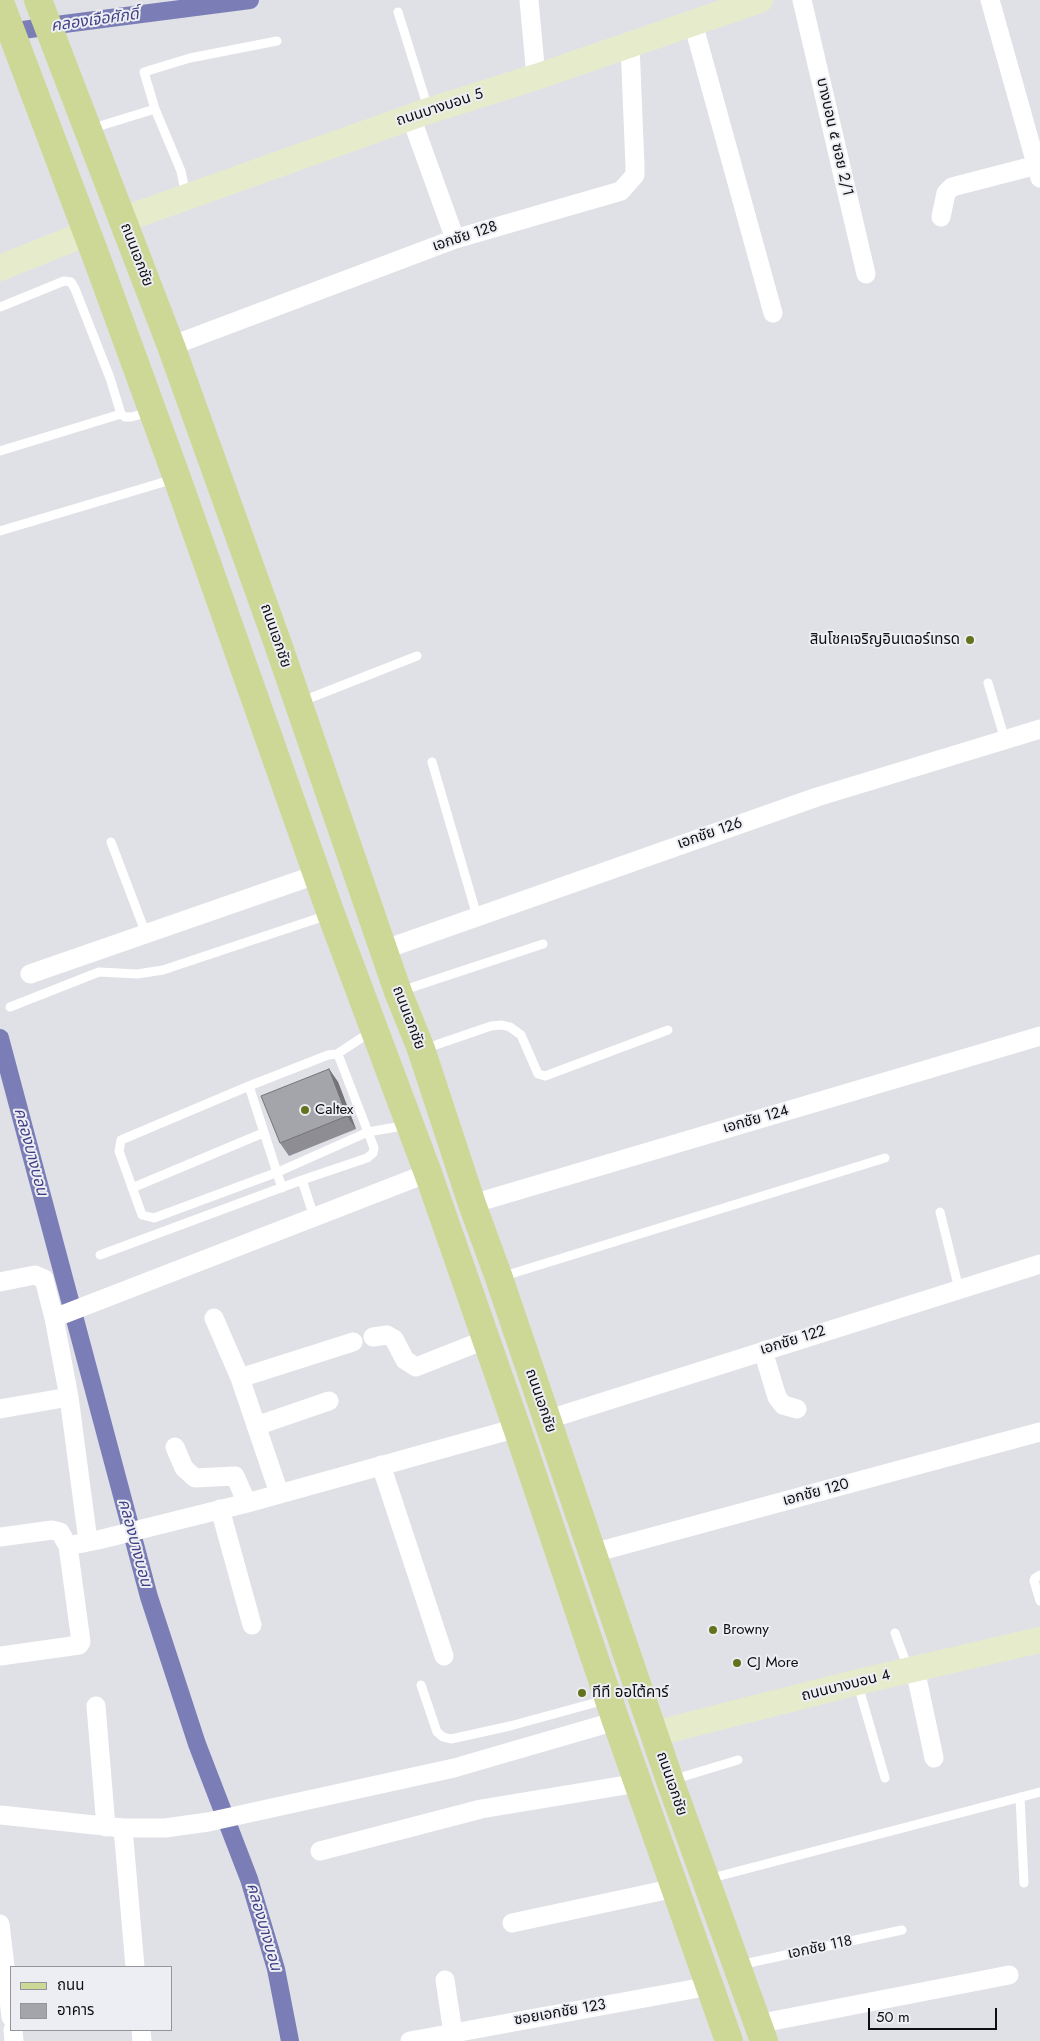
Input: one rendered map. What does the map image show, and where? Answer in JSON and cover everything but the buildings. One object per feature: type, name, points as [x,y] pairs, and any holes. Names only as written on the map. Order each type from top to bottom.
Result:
[{"type":"main road","name":"ถนนเอกชัย","points":[[38,0],[171,346],[279,647],[398,992],[421,1050],[653,1734],[760,2032]]},
{"type":"main road","name":"ถนนบางบอน 5","points":[[122,220],[420,114],[536,77],[760,0]]},
{"type":"main road","name":"ถนนเอกชัย","points":[[2,6],[25,71],[88,233],[241,657],[331,914],[428,1173],[729,2041]]},
{"type":"main road","points":[[0,268],[122,220]]},
{"type":"main road","points":[[241,657],[279,647]]},
{"type":"main road","name":"ถนนบางบอน 4","points":[[653,1734],[858,1682],[1040,1640]]},
{"type":"street","points":[[529,0],[536,77]]},
{"type":"street","name":"บางบอน ๕ ซอย 2/1","points":[[802,0],[866,274]]},
{"type":"street","points":[[941,217],[946,193],[952,187],[1038,172],[990,0]]},
{"type":"street","points":[[693,23],[773,313]]},
{"type":"street","name":"เอกชัย 128","points":[[171,346],[455,239],[621,191],[635,175],[630,45]]},
{"type":"street","points":[[420,114],[455,239]]},
{"type":"street","name":"เอกชัย 126","points":[[384,950],[817,797],[1040,729]]},
{"type":"street","points":[[30,974],[318,874]]},
{"type":"street","name":"เอกชัย 124","points":[[472,1204],[1040,1036]]},
{"type":"street","points":[[60,1315],[428,1173]]},
{"type":"street","name":"เอกชัย 122","points":[[546,1420],[1040,1264]]},
{"type":"street","points":[[0,1282],[36,1275],[41,1277],[46,1282],[60,1315],[88,1541]]},
{"type":"street","points":[[214,1318],[240,1378],[279,1493]]},
{"type":"street","points":[[372,1337],[387,1335],[394,1338],[405,1360],[416,1367],[486,1339]]},
{"type":"street","points":[[240,1378],[353,1342]]},
{"type":"street","points":[[763,1351],[777,1397],[783,1405],[797,1409]]},
{"type":"street","points":[[0,1409],[69,1398]]},
{"type":"street","points":[[256,1426],[328,1401]]},
{"type":"street","points":[[68,1546],[247,1503],[517,1428]]},
{"type":"street","name":"เอกชัย 120","points":[[593,1553],[1040,1432]]},
{"type":"street","points":[[175,1447],[184,1468],[195,1478],[236,1476],[247,1503]]},
{"type":"street","points":[[381,1465],[444,1656]]},
{"type":"street","points":[[220,1509],[252,1626]]},
{"type":"street","points":[[0,1537],[52,1530],[60,1532],[68,1546],[81,1642],[79,1645],[0,1656]]},
{"type":"street","points":[[912,1670],[934,1758]]},
{"type":"street","points":[[96,1706],[135,1966]]},
{"type":"street","points":[[0,1815],[114,1828],[165,1828],[208,1822],[454,1768],[613,1710]]},
{"type":"street","points":[[320,1851],[481,1809],[638,1783]]},
{"type":"street","points":[[512,1923],[675,1888]]},
{"type":"street","points":[[0,1924],[10,2009]]},
{"type":"street","points":[[760,2032],[1009,1975]]},
{"type":"street","points":[[445,1980],[453,2033]]},
{"type":"street","name":"ซอยเอกชัย 123","points":[[410,2041],[710,1986]]},
{"type":"lane","points":[[398,12],[420,114]]},
{"type":"lane","points":[[187,197],[181,171],[155,110],[144,72],[190,58],[277,41]]},
{"type":"lane","points":[[88,130],[155,110]]},
{"type":"lane","points":[[0,307],[64,281],[73,284],[110,378],[121,414],[131,418],[152,411]]},
{"type":"lane","points":[[0,451],[121,414]]},
{"type":"lane","points":[[0,531],[177,478]]},
{"type":"lane","points":[[298,703],[417,656]]},
{"type":"lane","points":[[988,683],[1005,740]]},
{"type":"lane","points":[[432,762],[477,916]]},
{"type":"lane","points":[[111,842],[146,934]]},
{"type":"lane","points":[[10,1007],[99,972],[137,974],[162,970],[331,914]]},
{"type":"lane","points":[[398,992],[544,944]]},
{"type":"lane","points":[[421,1050],[491,1026],[502,1025],[510,1027],[521,1035],[538,1074],[545,1076],[668,1030]]},
{"type":"lane","points":[[374,1030],[336,1054],[328,1055],[249,1086],[121,1140],[119,1151],[142,1215],[154,1218],[278,1172],[368,1132],[410,1125]]},
{"type":"lane","points":[[100,1255],[302,1180],[367,1158],[373,1153],[374,1148],[336,1054]]},
{"type":"lane","points":[[249,1086],[282,1188]]},
{"type":"lane","points":[[132,1188],[263,1133]]},
{"type":"lane","points":[[499,1278],[885,1158]]},
{"type":"lane","points":[[302,1180],[314,1217]]},
{"type":"lane","points":[[940,1212],[959,1289]]},
{"type":"lane","points":[[1040,1575],[1034,1581],[1040,1601]]},
{"type":"lane","points":[[895,1633],[912,1670]]},
{"type":"lane","points":[[858,1682],[885,1778]]},
{"type":"lane","points":[[421,1685],[437,1732],[443,1737],[451,1739],[510,1726],[613,1710]]},
{"type":"lane","points":[[670,1781],[738,1760]]},
{"type":"lane","points":[[705,1880],[1040,1792]]},
{"type":"lane","points":[[1020,1797],[1024,1882]]},
{"type":"lane","name":"เอกชัย 118","points":[[737,1965],[902,1930]]},
{"type":"waterway","name":"คลองเจือศักดิ์","points":[[3,33],[250,0]]},
{"type":"waterway","name":"คลองบางบอน","points":[[0,1038],[149,1597],[197,1744],[249,1879],[276,1969],[290,2041]]},
{"type":"place","name":"สินโชคเจริญอินเตอร์เทรด","points":[[970,640]]},
{"type":"place","name":"Caltex","points":[[305,1110]]},
{"type":"place","name":"Browny","points":[[713,1630]]},
{"type":"place","name":"CJ More","points":[[737,1663]]},
{"type":"place","name":"ทีที ออโต้คาร์","points":[[582,1693]]}]
